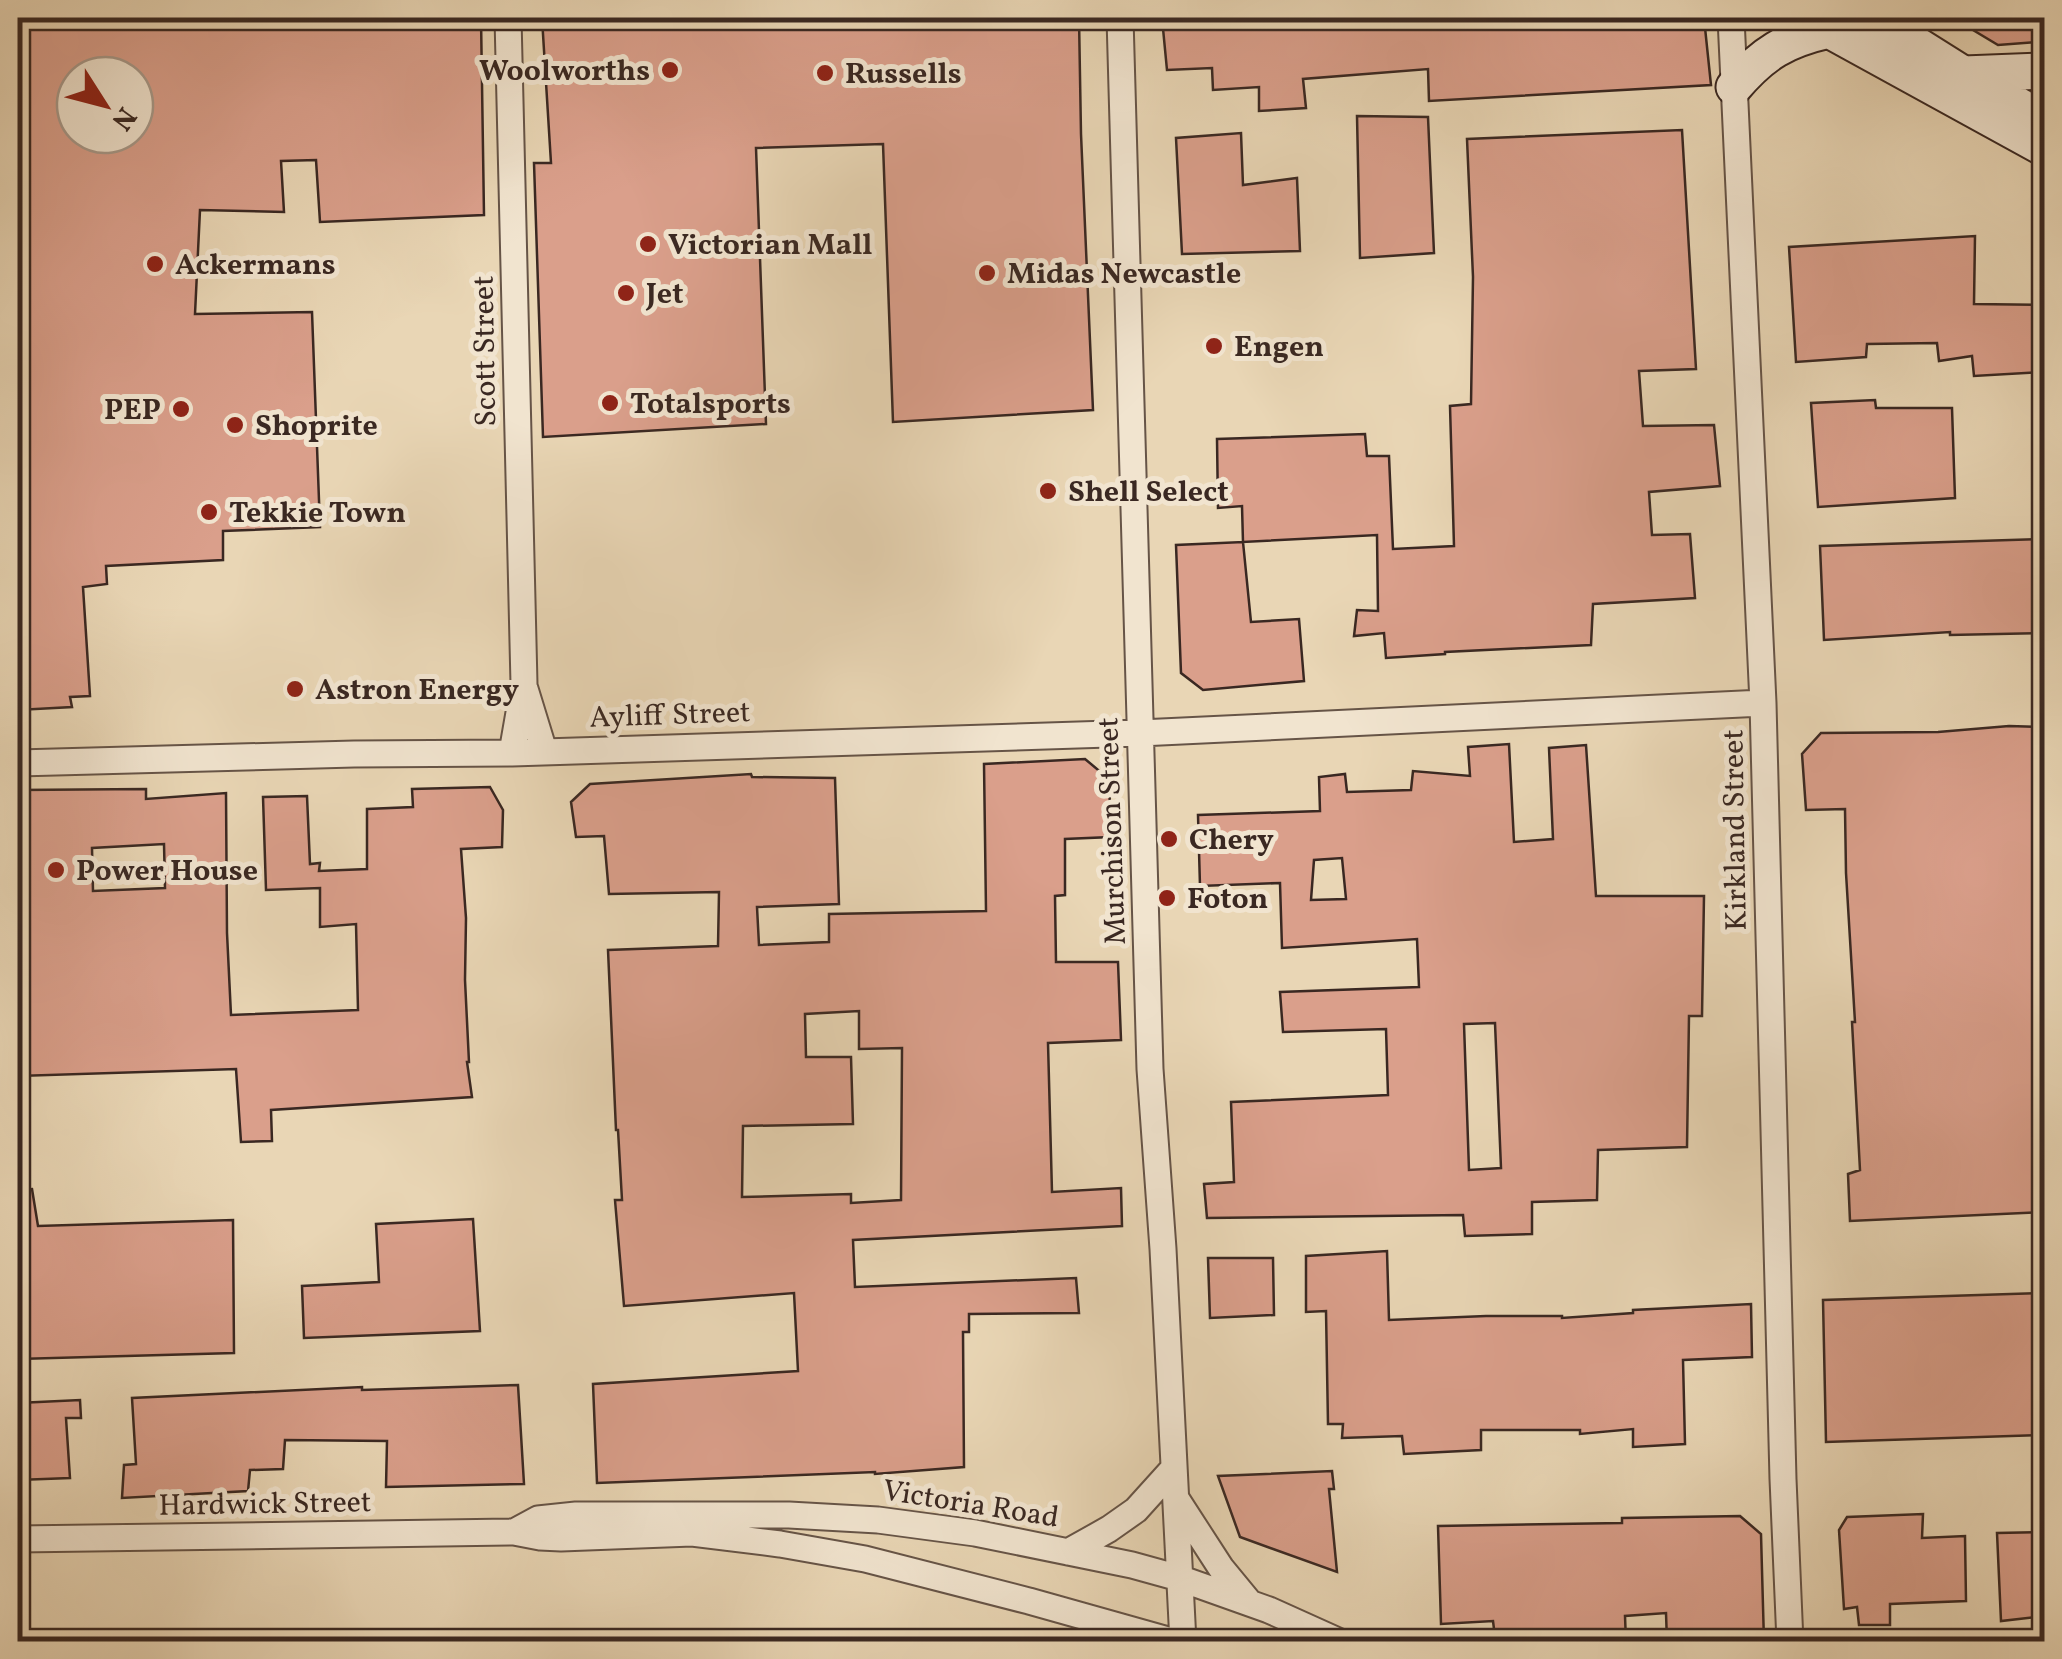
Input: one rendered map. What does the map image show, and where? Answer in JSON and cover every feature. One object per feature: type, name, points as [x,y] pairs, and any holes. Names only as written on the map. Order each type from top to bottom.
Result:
[{"type":"street","name":"Scott Street","points":[[508,18],[524,684],[512,753]]},
{"type":"street","name":"Murchison Street","points":[[1120,18],[1150,1069],[1163,1249],[1179,1642]]},
{"type":"street","name":"Kirkland Street","points":[[1731,18],[1764,703],[1790,1642]]},
{"type":"street","points":[[1874,18],[2044,120]]},
{"type":"street","points":[[1734,87],[1753,64],[1818,24],[2044,148]]},
{"type":"street","points":[[1963,74],[2044,71]]},
{"type":"street","name":"Scott Street","points":[[524,684],[544,751]]},
{"type":"street","name":"Ayliff Street","points":[[18,764],[1140,733],[1764,703]]},
{"type":"street","points":[[1068,1552],[1136,1510],[1173,1469]]},
{"type":"street","points":[[1174,1496],[1221,1568],[1250,1603]]},
{"type":"street","name":"Victoria Road","points":[[577,1526],[788,1515],[878,1520],[975,1533],[1179,1578],[1340,1642]]},
{"type":"street","name":"Hardwick Street","points":[[18,1539],[514,1532],[538,1519],[577,1526]]},
{"type":"street","points":[[577,1526],[692,1533],[864,1559],[1179,1642]]},
{"type":"building","points":[[91,18],[91,26],[277,22],[276,18],[481,18],[484,215],[320,222],[316,160],[281,161],[284,212],[200,210],[195,314],[312,312],[320,527],[223,531],[223,560],[106,566],[107,584],[83,587],[90,696],[70,697],[72,707],[18,710],[18,21]]},
{"type":"building","points":[[542,18],[1079,18],[1093,410],[893,422],[883,144],[756,148],[766,424],[543,437],[534,163],[551,163]]},
{"type":"building","points":[[1162,18],[1704,18],[1711,85],[1429,101],[1428,69],[1303,79],[1306,108],[1259,111],[1259,87],[1213,90],[1212,68],[1167,70]]},
{"type":"building","points":[[1953,18],[2035,18],[2036,42],[1998,45]]},
{"type":"building","points":[[1357,116],[1428,117],[1434,253],[1360,258]]},
{"type":"building","points":[[1682,130],[1696,369],[1639,371],[1643,426],[1714,425],[1720,486],[1649,492],[1652,535],[1690,534],[1695,598],[1593,604],[1591,645],[1386,658],[1384,633],[1354,636],[1357,610],[1378,611],[1377,535],[1243,542],[1242,506],[1218,508],[1217,439],[1365,434],[1367,456],[1389,456],[1393,549],[1454,546],[1450,406],[1471,404],[1473,277],[1467,139]]},
{"type":"building","points":[[1241,133],[1243,185],[1297,178],[1300,251],[1182,254],[1176,138]]},
{"type":"building","points":[[1975,236],[1974,304],[2044,305],[2044,372],[1974,376],[1972,356],[1939,361],[1937,343],[1867,344],[1866,357],[1796,362],[1789,247]]},
{"type":"building","points":[[1875,400],[1876,408],[1952,408],[1955,498],[1818,507],[1811,403]]},
{"type":"building","points":[[2044,539],[2044,633],[1950,632],[1824,640],[1820,546]]},
{"type":"building","points":[[1243,542],[1251,622],[1299,619],[1304,681],[1203,690],[1181,673],[1176,545]]},
{"type":"building","points":[[2044,727],[2044,1212],[1850,1221],[1848,1174],[1860,1170],[1845,809],[1806,810],[1802,754],[1821,733],[1938,732]]},
{"type":"building","points":[[1509,744],[1514,842],[1553,839],[1549,748],[1586,745],[1596,896],[1704,896],[1702,1016],[1689,1016],[1687,1147],[1598,1150],[1597,1200],[1532,1202],[1532,1234],[1465,1236],[1463,1215],[1207,1218],[1204,1184],[1234,1182],[1231,1102],[1388,1095],[1386,1029],[1283,1032],[1280,992],[1419,987],[1417,939],[1282,948],[1280,883],[1200,886],[1198,815],[1320,811],[1319,777],[1345,774],[1347,792],[1411,790],[1413,771],[1470,776],[1468,747]],"holes":[[[1342,858],[1346,899],[1311,900],[1314,860]],[[1495,1023],[1501,1168],[1469,1170],[1464,1024]]]},
{"type":"building","points":[[1085,759],[1109,779],[1111,837],[1065,839],[1065,895],[1055,896],[1056,962],[1118,962],[1121,1040],[1048,1043],[1052,1192],[1121,1188],[1122,1226],[853,1240],[855,1287],[1076,1278],[1079,1313],[969,1314],[969,1332],[963,1332],[964,1467],[875,1474],[597,1483],[593,1384],[798,1371],[794,1293],[624,1306],[615,1200],[622,1200],[608,950],[718,946],[719,892],[609,894],[604,836],[576,837],[571,802],[590,784],[751,774],[835,778],[839,904],[757,907],[759,945],[829,942],[829,914],[986,911],[984,764]],"holes":[[[859,1011],[859,1049],[902,1048],[901,1200],[851,1203],[851,1194],[742,1197],[743,1126],[853,1124],[851,1057],[806,1057],[805,1014]]]},
{"type":"building","points":[[490,787],[503,810],[502,847],[461,849],[466,918],[467,1062],[472,1097],[271,1110],[272,1141],[241,1142],[236,1069],[18,1076],[18,790],[146,789],[146,799],[226,793],[231,1015],[358,1010],[356,924],[320,927],[320,888],[266,890],[263,797],[307,796],[310,864],[320,863],[319,871],[367,869],[367,809],[413,807],[412,789]],"holes":[[[164,844],[165,888],[93,891],[92,848]]]},
{"type":"building","points":[[32,1189],[38,1226],[233,1220],[234,1353],[18,1359],[18,1190]]},
{"type":"building","points":[[473,1219],[480,1331],[304,1338],[302,1286],[379,1282],[376,1224]]},
{"type":"building","points":[[1387,1251],[1389,1320],[1562,1318],[1751,1304],[1752,1357],[1683,1360],[1685,1444],[1633,1447],[1633,1429],[1580,1434],[1580,1430],[1481,1430],[1481,1450],[1404,1454],[1402,1436],[1342,1438],[1343,1424],[1328,1424],[1326,1311],[1306,1312],[1306,1256]]},
{"type":"building","points":[[1208,1258],[1273,1258],[1274,1315],[1210,1318]]},
{"type":"building","points":[[2044,1293],[2044,1435],[1826,1442],[1823,1300]]},
{"type":"building","points":[[518,1385],[524,1484],[386,1487],[387,1441],[285,1440],[283,1469],[250,1470],[248,1491],[122,1498],[124,1465],[136,1464],[132,1398],[362,1387]]},
{"type":"building","points":[[80,1400],[81,1418],[66,1418],[70,1478],[18,1480],[18,1403]]},
{"type":"building","points":[[1332,1471],[1334,1489],[1329,1489],[1337,1572],[1240,1537],[1218,1476]]},
{"type":"building","points":[[1923,1514],[1922,1538],[1965,1536],[1966,1601],[1890,1604],[1890,1625],[1859,1625],[1857,1607],[1844,1609],[1839,1530],[1847,1517]]},
{"type":"building","points":[[1740,1516],[1761,1534],[1764,1642],[1667,1642],[1666,1613],[1625,1616],[1626,1642],[1546,1642],[1546,1633],[1495,1637],[1493,1621],[1441,1624],[1438,1526],[1622,1523],[1622,1518]]},
{"type":"building","points":[[2044,1532],[2044,1616],[2001,1621],[1997,1533]]},
{"type":"place","name":"Woolworths","points":[[670,70]]},
{"type":"place","name":"Russells","points":[[825,73]]},
{"type":"place","name":"Victorian Mall","points":[[648,244]]},
{"type":"place","name":"Ackermans","points":[[155,264]]},
{"type":"place","name":"Midas Newcastle","points":[[987,273]]},
{"type":"place","name":"Jet","points":[[626,293]]},
{"type":"place","name":"Engen","points":[[1214,346]]},
{"type":"place","name":"Totalsports","points":[[610,403]]},
{"type":"place","name":"PEP","points":[[181,409]]},
{"type":"place","name":"Shoprite","points":[[235,425]]},
{"type":"place","name":"Shell Select","points":[[1048,491]]},
{"type":"place","name":"Tekkie Town","points":[[209,512]]},
{"type":"place","name":"Astron Energy","points":[[295,689]]},
{"type":"place","name":"Chery","points":[[1169,839]]},
{"type":"place","name":"Power House","points":[[56,870]]},
{"type":"place","name":"Foton","points":[[1167,898]]}]
